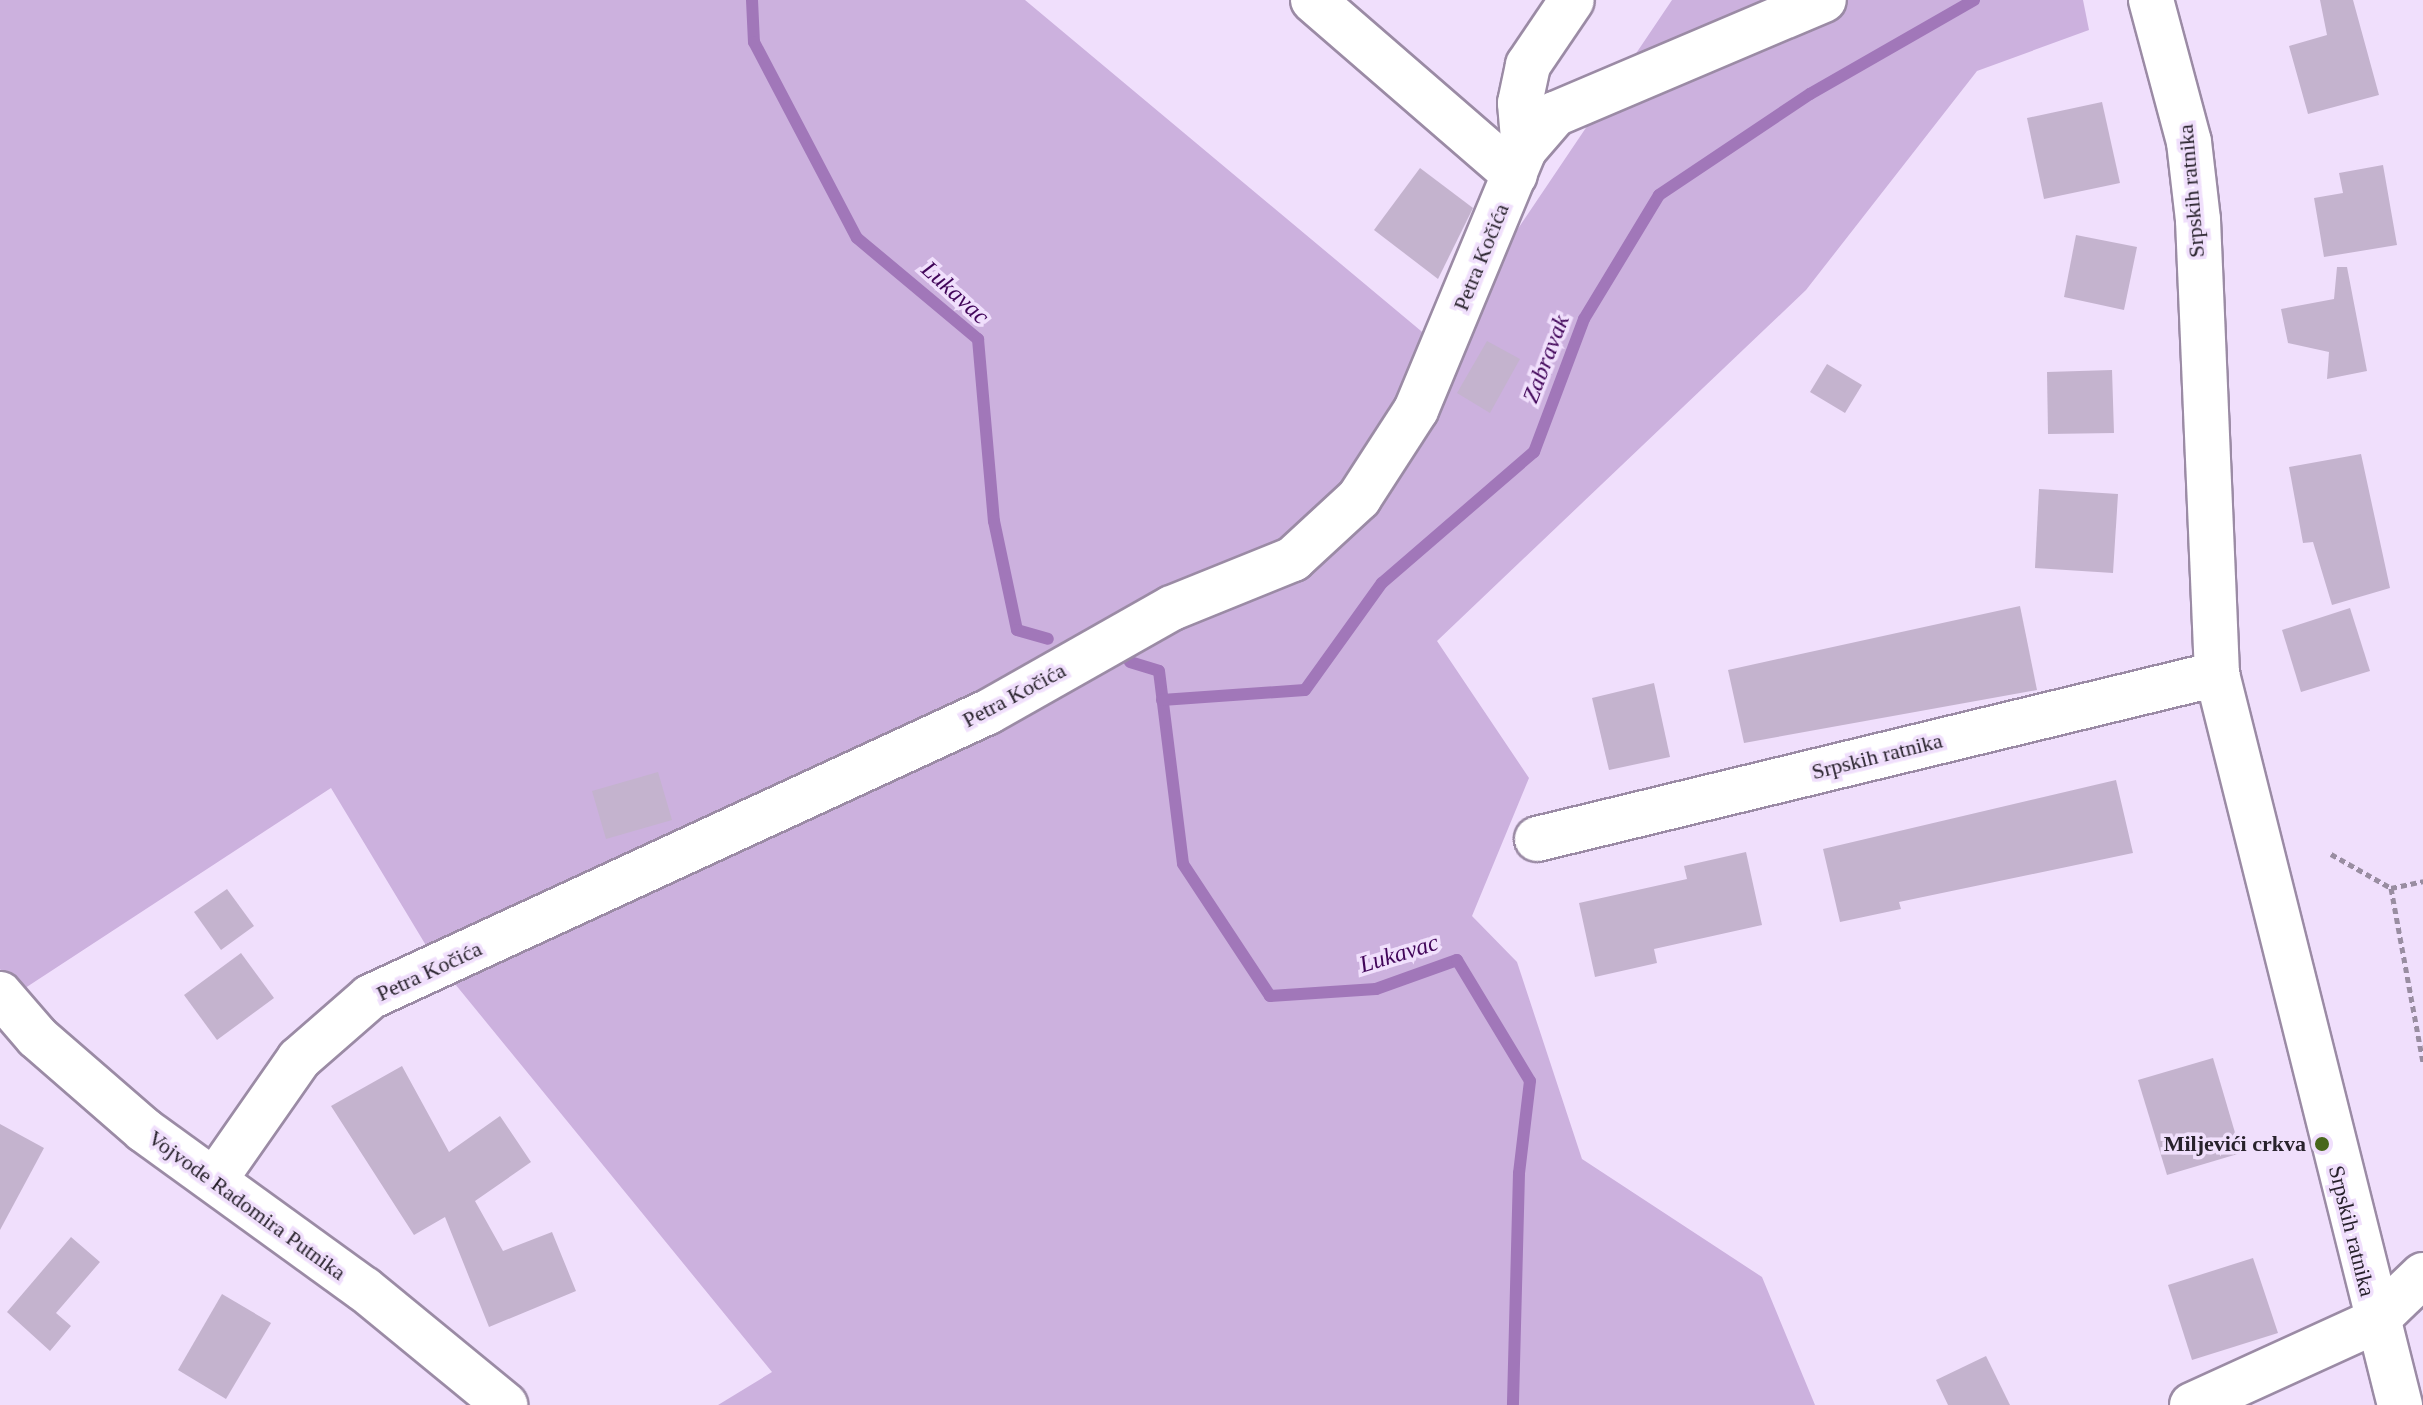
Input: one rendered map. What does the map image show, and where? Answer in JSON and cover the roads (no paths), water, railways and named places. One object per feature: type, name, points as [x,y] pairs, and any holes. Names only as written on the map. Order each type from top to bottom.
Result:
[{"type":"street","points":[[1313,0],[1519,162],[1555,114],[1824,0]]},
{"type":"street","name":"Petra Kočića","points":[[216,1178],[299,1059],[370,997],[988,712],[1172,608],[1293,559],[1359,498],[1416,410],[1519,162],[1520,103],[1528,65],[1572,0]]},
{"type":"street","name":"Srpskih ratnika","points":[[2151,0],[2189,142],[2198,220],[2217,674],[2374,1322]]},
{"type":"street","name":"Srpskih ratnika","points":[[1537,839],[2217,674]]},
{"type":"street","name":"Vojvode Radomira Putnika","points":[[0,994],[98,1092],[216,1178],[505,1405]]},
{"type":"street","name":"Srpskih ratnika","points":[[2192,1405],[2374,1322],[2423,1275]]},
{"type":"street","points":[[2374,1322],[2400,1405]]},
{"type":"waterway","name":"Lukavac","points":[[752,0],[754,42],[857,238],[978,339],[994,521],[1017,630],[1048,639]]},
{"type":"waterway","name":"Zabravak","points":[[1162,700],[1305,690],[1382,583],[1534,452],[1584,319],[1659,195],[1810,94],[1974,0]]},
{"type":"waterway","name":"Lukavac","points":[[1130,662],[1159,671],[1183,864],[1270,996],[1376,989],[1457,960],[1530,1081],[1519,1173],[1513,1405]]},
{"type":"place","name":"Miljevići crkva","points":[[2322,1144]]}]
